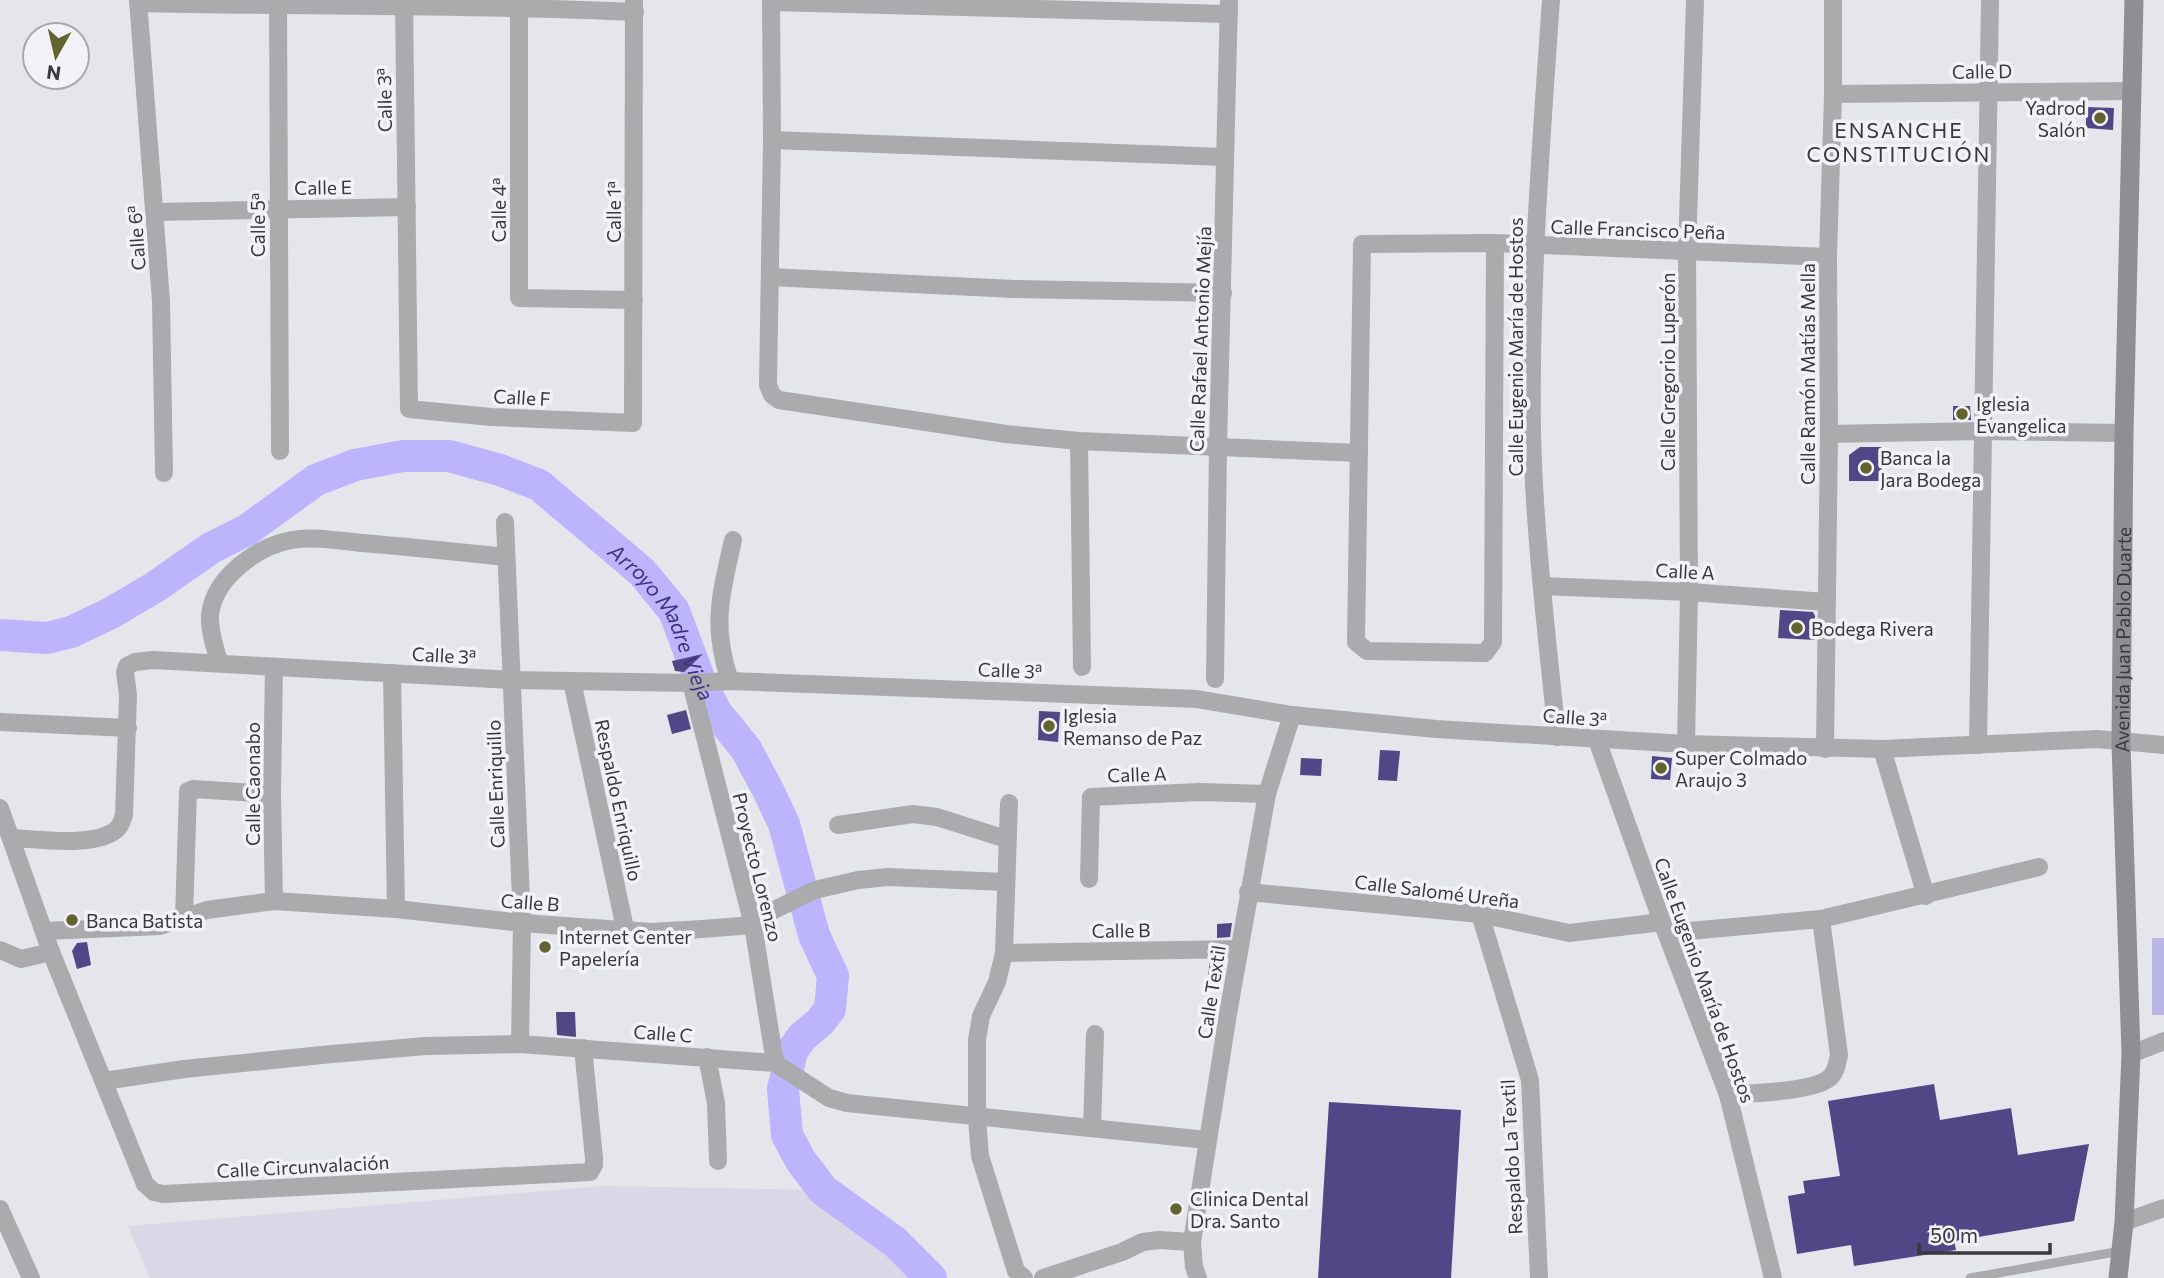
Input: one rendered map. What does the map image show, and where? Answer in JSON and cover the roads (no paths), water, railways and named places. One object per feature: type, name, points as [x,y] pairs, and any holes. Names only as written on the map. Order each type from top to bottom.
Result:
[{"type":"main road","name":"Avenida Juan Pablo Duarte","points":[[2118,1278],[2124,1222],[2131,1054],[2121,743],[2124,433],[2134,0]]},
{"type":"street","name":"Calle Eugenio María de Hostos","points":[[1551,0],[1534,245],[1532,431],[1542,586],[1557,737]]},
{"type":"street","name":"Calle Gregorio Luperón","points":[[1686,744],[1689,592],[1687,252],[1695,0]]},
{"type":"street","name":"Calle Ramón Matías Mella","points":[[1825,748],[1828,257],[1833,0]]},
{"type":"street","points":[[1978,745],[1990,0]]},
{"type":"street","points":[[138,1],[634,6]]},
{"type":"street","name":"Calle 6ª","points":[[138,1],[161,301],[164,473]]},
{"type":"street","points":[[1229,7],[771,1],[768,385],[772,395],[779,400],[1006,435],[1079,441],[1359,453],[1356,642],[1367,651],[1485,653],[1493,642],[1495,243]]},
{"type":"street","name":"Calle 5ª","points":[[278,3],[279,451]]},
{"type":"street","name":"Calle 3ª","points":[[404,3],[410,409]]},
{"type":"street","name":"Calle 4ª","points":[[519,6],[519,298],[634,300]]},
{"type":"street","name":"Calle 1ª","points":[[633,423],[634,6]]},
{"type":"street","name":"Calle Rafael Antonio Mejía","points":[[1215,679],[1229,7]]},
{"type":"street","name":"Calle D","points":[[1833,94],[2131,91]]},
{"type":"street","points":[[772,140],[1225,157]]},
{"type":"street","name":"Calle E","points":[[156,212],[407,207]]},
{"type":"street","name":"Calle Francisco Peña","points":[[1359,453],[1362,244],[1495,243],[1828,257]]},
{"type":"street","points":[[770,277],[1014,289],[1223,293]]},
{"type":"street","name":"Calle F","points":[[410,409],[491,417],[633,423]]},
{"type":"street","points":[[1829,434],[1981,431],[2124,433]]},
{"type":"street","points":[[1079,441],[1082,667]]},
{"type":"street","name":"Calle Enriquillo","points":[[505,522],[522,923],[520,1044]]},
{"type":"street","points":[[219,662],[210,629],[210,614],[214,601],[226,581],[239,568],[258,552],[276,544],[295,539],[327,540],[506,557]]},
{"type":"street","points":[[725,681],[718,637],[718,614],[733,540]]},
{"type":"street","name":"Calle A","points":[[1542,586],[1689,592],[1826,602]]},
{"type":"street","name":"Calle 3ª","points":[[11,838],[85,840],[106,836],[119,828],[124,814],[128,728],[128,682],[125,672],[127,666],[135,662],[153,660],[512,680],[691,683],[725,681],[1198,699],[1292,715],[1436,729],[1686,744],[1882,749],[2097,739],[2164,745]]},
{"type":"street","name":"Calle Caonabo","points":[[274,667],[274,901]]},
{"type":"street","points":[[392,673],[396,909]]},
{"type":"street","name":"Respaldo Enriquillo","points":[[572,681],[625,928]]},
{"type":"street","name":"Proyecto Lorenzo","points":[[691,683],[753,925],[775,1063]]},
{"type":"street","name":"Calle Textil","points":[[1198,1278],[1194,1267],[1192,1242],[1248,892],[1267,794],[1292,715]]},
{"type":"street","points":[[0,722],[128,728]]},
{"type":"street","name":"Calle Eugenio María de Hostos","points":[[1597,740],[1728,1095],[1773,1278]]},
{"type":"street","points":[[1882,749],[1926,896]]},
{"type":"street","points":[[184,917],[188,791],[193,789],[272,794]]},
{"type":"street","name":"Calle A","points":[[1089,878],[1091,797],[1200,792],[1267,794]]},
{"type":"street","points":[[1009,803],[1004,953],[997,982],[981,1016],[977,1040],[977,1118],[980,1156],[1016,1271],[1024,1278]]},
{"type":"street","name":"Calle Circunvalación","points":[[0,808],[46,931],[51,952],[145,1184],[154,1192],[163,1194],[590,1172],[594,1158],[583,1048]]},
{"type":"street","points":[[838,825],[913,814],[937,817],[1006,839]]},
{"type":"street","name":"Calle Salomé Ureña","points":[[1248,892],[1480,914],[1569,933],[1821,919],[2039,867]]},
{"type":"street","name":"Calle B","points":[[46,931],[160,926],[229,905],[274,901],[651,932],[753,925],[815,890],[858,880],[888,877],[1005,881]]},
{"type":"street","name":"Respaldo La Textil","points":[[1480,914],[1530,1080],[1539,1278]]},
{"type":"street","points":[[1728,1095],[1813,1086],[1829,1079],[1836,1069],[1839,1055],[1821,919]]},
{"type":"street","name":"Calle B","points":[[1004,953],[1239,949]]},
{"type":"street","points":[[0,950],[21,959],[51,952]]},
{"type":"street","points":[[1092,1128],[1095,1034]]},
{"type":"street","points":[[2131,1054],[2164,1041]]},
{"type":"street","name":"Calle C","points":[[104,1081],[184,1069],[320,1055],[426,1046],[520,1044],[775,1063],[829,1098],[847,1103],[1207,1140]]},
{"type":"street","points":[[707,1057],[716,1103],[718,1161]]},
{"type":"street","points":[[2124,1222],[2164,1208]]},
{"type":"street","points":[[0,1209],[31,1278]]},
{"type":"street","points":[[1043,1278],[1122,1252],[1143,1242],[1192,1242]]},
{"type":"lane","points":[[1970,1278],[2121,1251]]},
{"type":"waterway","name":"Arroyo Madre Vieja","points":[[0,635],[47,638],[71,632],[111,613],[155,587],[211,548],[247,530],[316,480],[355,465],[403,456],[449,456],[500,470],[539,485],[642,572],[674,611],[701,683],[716,712],[746,749],[769,792],[784,824],[814,935],[833,976],[830,1009],[792,1051],[783,1089],[787,1135],[801,1161],[823,1190],[895,1242],[931,1278]]},
{"type":"place","name":"Yadrod Salón","points":[[2100,118]]},
{"type":"place","name":"Iglesia Evangelica","points":[[1962,414]]},
{"type":"place","name":"Banca la Jara Bodega","points":[[1866,468]]},
{"type":"place","name":"Bodega Rivera","points":[[1797,628]]},
{"type":"place","name":"Iglesia Remanso de Paz","points":[[1049,726]]},
{"type":"place","name":"Super Colmado Araujo 3","points":[[1661,768]]},
{"type":"place","name":"Banca Batista","points":[[72,920]]},
{"type":"place","name":"Internet Center Papelería","points":[[545,947]]},
{"type":"place","name":"Clinica Dental Dra. Santo","points":[[1176,1209]]},
{"type":"district","name":"ENSANCHE CONSTITUCIÓN","points":[[1899,141]]}]
